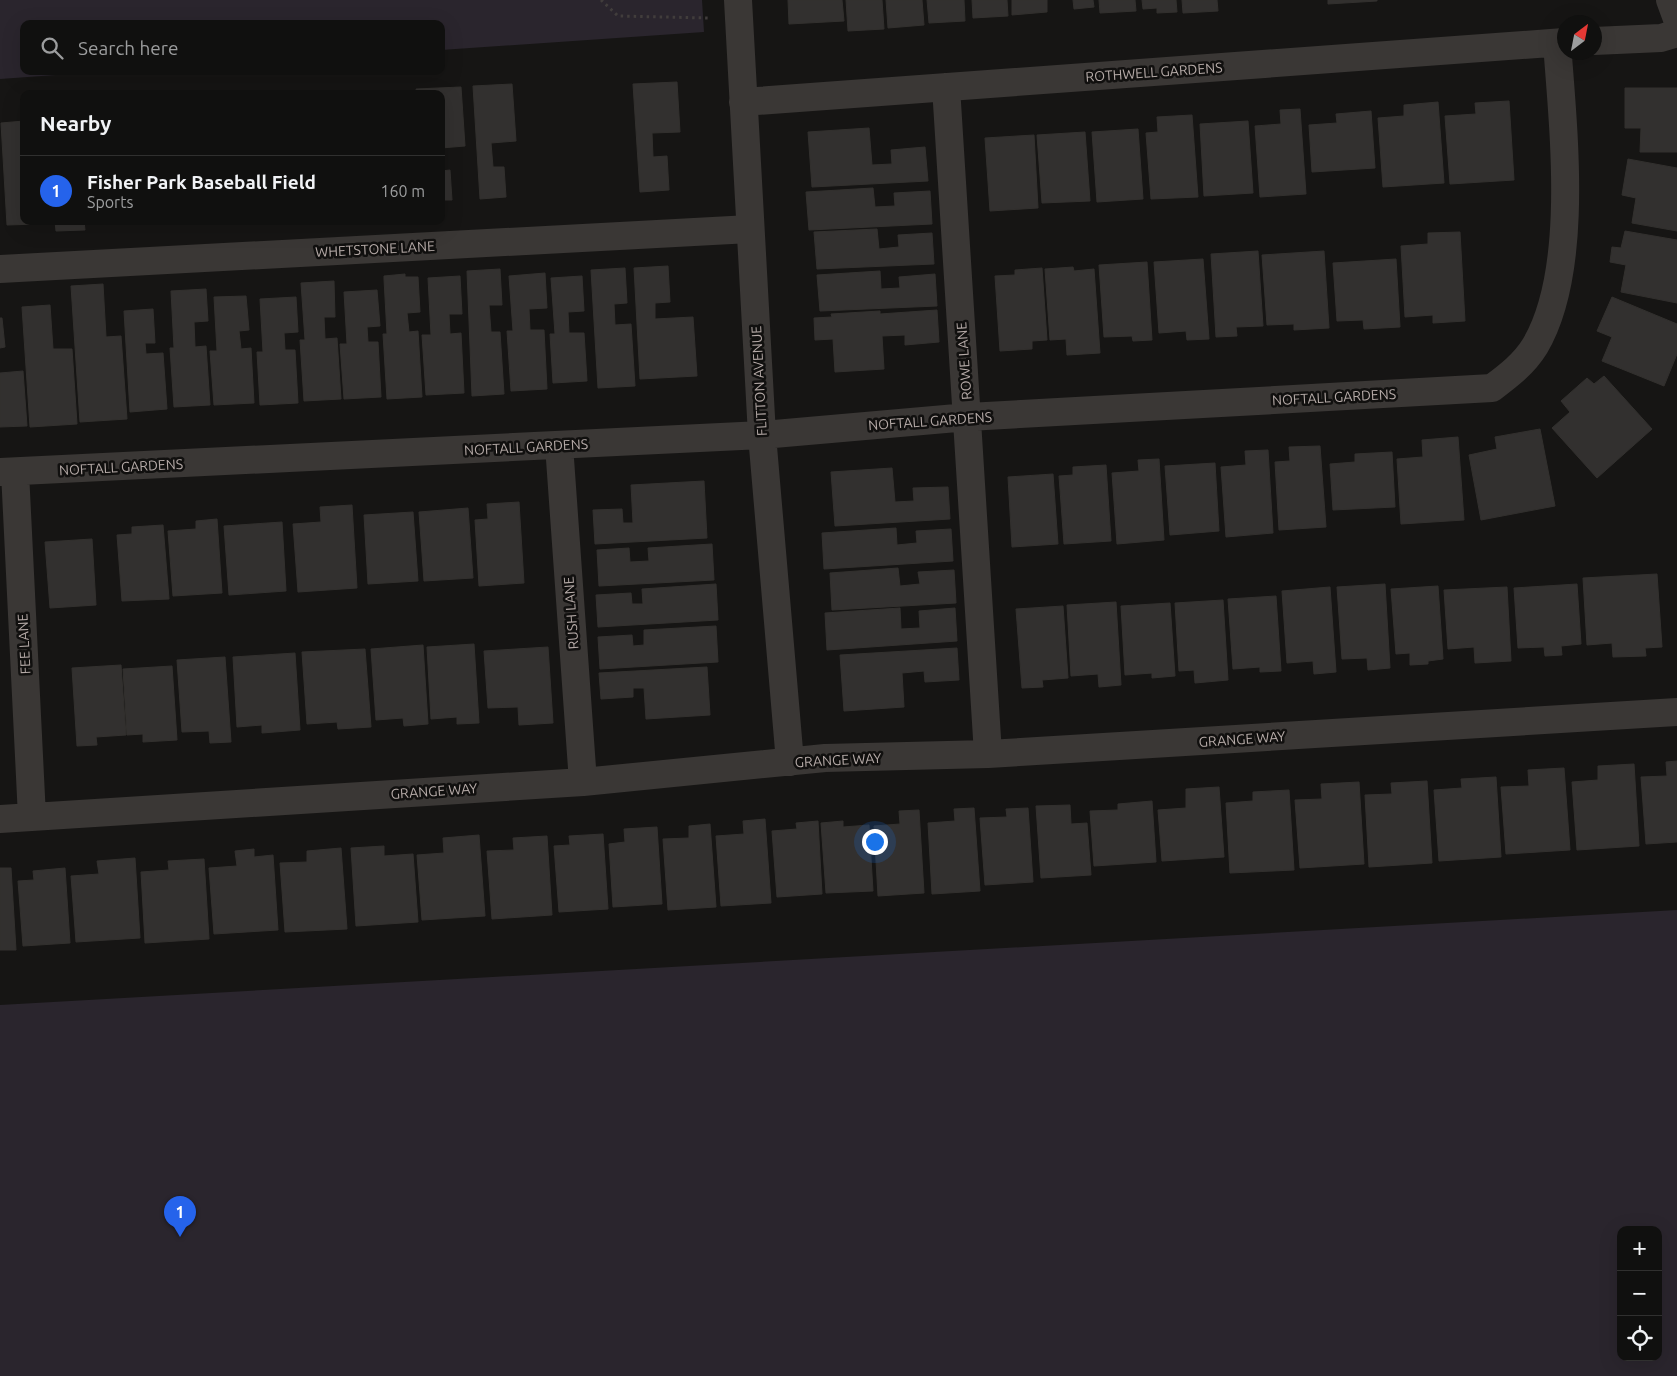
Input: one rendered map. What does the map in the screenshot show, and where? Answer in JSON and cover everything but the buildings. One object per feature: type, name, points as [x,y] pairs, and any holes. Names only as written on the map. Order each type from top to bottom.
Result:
[{"type":"street","points":[[1670,0],[1677,19]]},
{"type":"street","name":"FLITTON AVENUE","points":[[738,9],[762,435],[790,762]]},
{"type":"street","points":[[1602,41],[1661,38],[1677,33]]},
{"type":"street","name":"ROTHWELL GARDENS","points":[[743,102],[1557,42]]},
{"type":"street","name":"NOFTALL GARDENS","points":[[8,472],[762,435],[968,417],[1492,388],[1517,368],[1534,346],[1550,314],[1559,266],[1566,167],[1562,60]]},
{"type":"street","name":"ROWE LANE","points":[[946,87],[988,754]]},
{"type":"street","name":"WHETSTONE LANE","points":[[0,269],[750,229]]},
{"type":"street","name":"RUSH LANE","points":[[559,445],[583,782]]},
{"type":"street","name":"FEE LANE","points":[[8,472],[32,817]]},
{"type":"street","name":"GRANGE WAY","points":[[0,819],[583,782],[826,758],[988,754],[1677,712]]},
{"type":"path","points":[[601,0],[618,16],[738,9]]},
{"type":"shaded area","points":[[0,0],[702,0],[704,32],[445,50],[445,20],[20,20],[20,75],[56,75],[0,79]]},
{"type":"shaded area","points":[[1677,910],[1677,1376],[0,1376],[0,1005]]},
{"type":"place","name":"Fisher Park Baseball Field","points":[[180,1237]]}]
